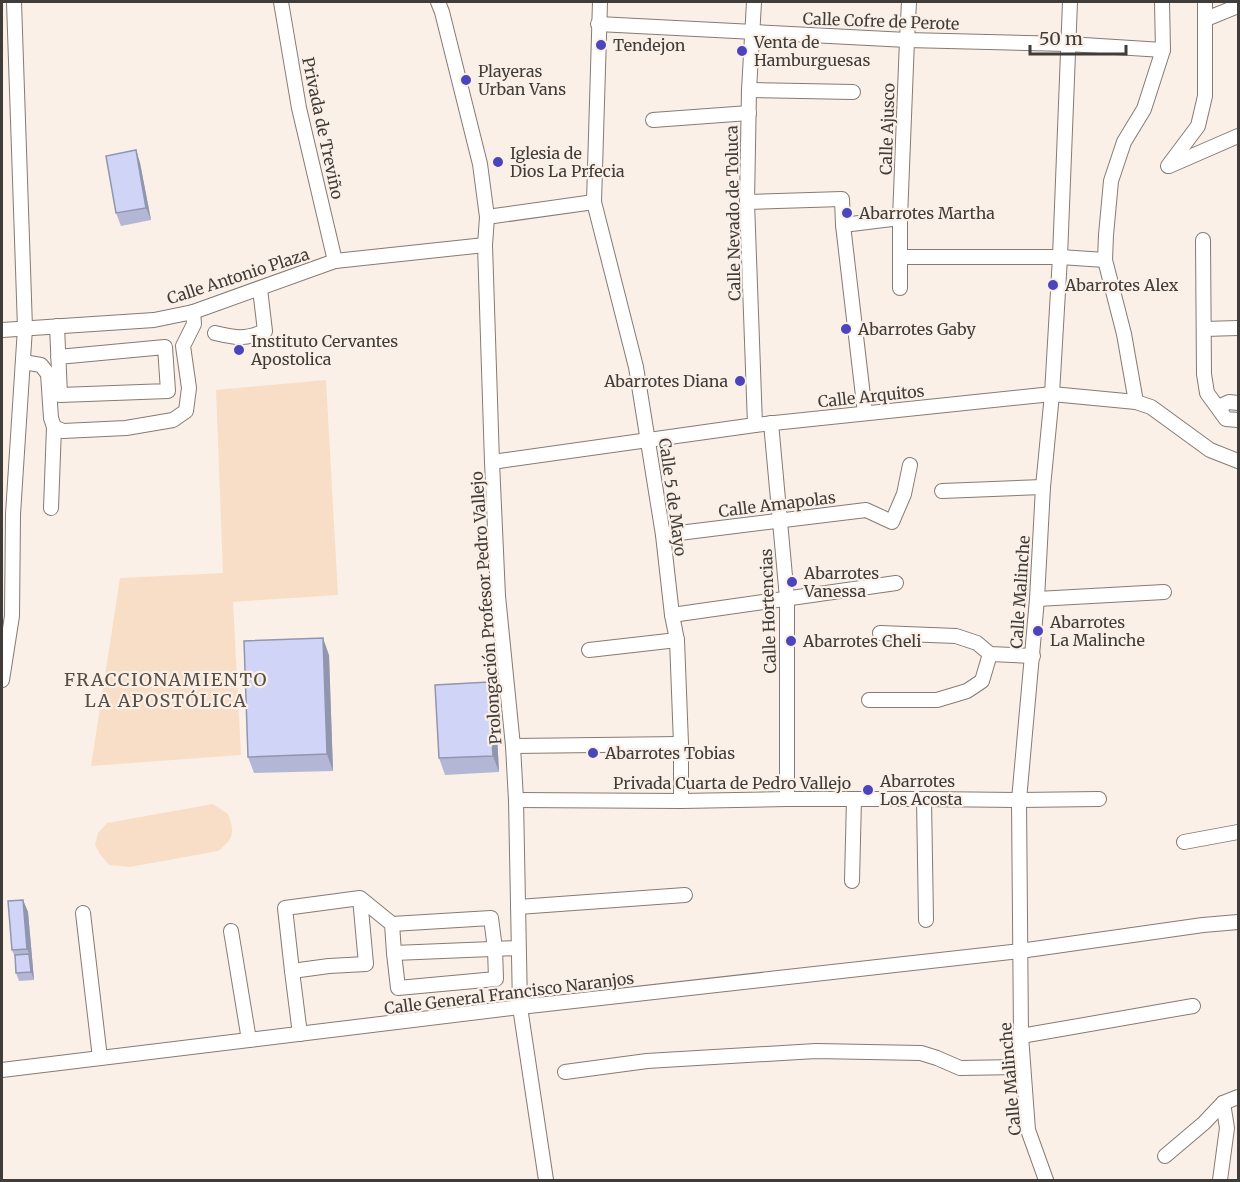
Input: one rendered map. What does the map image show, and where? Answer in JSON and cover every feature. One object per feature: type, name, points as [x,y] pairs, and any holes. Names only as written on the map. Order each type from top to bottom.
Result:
[{"type":"street","points":[[2,680],[12,616],[14,514],[25,328],[14,2]]},
{"type":"street","name":"Privada de Treviño","points":[[281,2],[299,108],[335,261]]},
{"type":"street","name":"Prolongación Profesor Pedro Vallejo","points":[[438,2],[480,164],[487,217],[485,245],[492,462],[498,596],[516,800],[520,1007],[546,1180]]},
{"type":"street","name":"Calle 5 de Mayo","points":[[600,2],[594,202],[636,368],[663,535],[677,640],[681,801]]},
{"type":"street","name":"Calle Nevado de Toluca","points":[[754,2],[749,90],[747,202],[755,425]]},
{"type":"street","name":"Calle Ajusco","points":[[900,288],[900,218],[909,2]]},
{"type":"street","name":"Calle Malinche","points":[[1046,1180],[1028,1130],[1022,1067],[1019,801],[1038,599],[1043,487],[1052,394],[1070,2]]},
{"type":"street","points":[[1136,402],[1124,334],[1105,260],[1106,235],[1111,181],[1124,142],[1144,109],[1163,50],[1162,2]]},
{"type":"street","points":[[1205,2],[1205,96],[1198,126],[1168,166],[1239,136]]},
{"type":"street","points":[[1206,19],[1239,6]]},
{"type":"street","name":"Calle Cofre de Perote","points":[[598,24],[1163,50]]},
{"type":"street","points":[[749,90],[853,92]]},
{"type":"street","points":[[653,120],[749,113]]},
{"type":"street","points":[[747,202],[842,199],[865,413]]},
{"type":"street","points":[[487,217],[594,202]]},
{"type":"street","points":[[843,225],[900,218]]},
{"type":"street","points":[[1203,240],[1204,374],[1207,393],[1226,419],[1239,420]]},
{"type":"street","name":"Calle Antonio Plaza","points":[[2,330],[154,320],[194,312],[335,261],[485,245]]},
{"type":"street","points":[[900,257],[1060,257],[1105,260]]},
{"type":"street","points":[[215,333],[235,338],[265,331],[260,289]]},
{"type":"street","points":[[54,427],[63,431],[126,428],[173,420],[186,411],[189,388],[183,346],[194,324],[194,312]]},
{"type":"street","points":[[51,508],[54,427],[51,418],[58,357],[57,326]]},
{"type":"street","points":[[1204,329],[1239,328]]},
{"type":"street","points":[[58,357],[183,346]]},
{"type":"street","points":[[54,395],[168,391],[165,347]]},
{"type":"street","points":[[23,362],[41,365],[48,374],[54,395]]},
{"type":"street","name":"Calle Arquitos","points":[[492,462],[771,423],[1052,394],[1136,402],[1151,407],[1210,450],[1239,461]]},
{"type":"street","points":[[1218,407],[1229,402],[1239,403]]},
{"type":"street","name":"Calle Hortencias","points":[[771,423],[787,598],[787,799]]},
{"type":"street","name":"Calle Amapolas","points":[[663,535],[866,510],[892,522],[904,494],[910,465]]},
{"type":"street","points":[[942,491],[1043,487]]},
{"type":"street","points":[[672,615],[896,583]]},
{"type":"street","points":[[1038,599],[1164,592]]},
{"type":"street","points":[[880,633],[956,636],[977,643],[990,654],[1033,656]]},
{"type":"street","points":[[589,650],[677,640]]},
{"type":"street","points":[[869,700],[937,700],[967,691],[982,681],[990,654]]},
{"type":"street","points":[[513,746],[681,744]]},
{"type":"street","points":[[852,881],[854,799]]},
{"type":"street","points":[[924,799],[926,920]]},
{"type":"street","name":"Privada Cuarta de Pedro Vallejo","points":[[516,800],[924,799],[1019,801],[1099,799]]},
{"type":"street","points":[[1184,842],[1239,832]]},
{"type":"street","points":[[518,907],[685,895]]},
{"type":"street","points":[[300,1034],[285,908],[360,898],[392,924],[491,918],[496,979],[398,988],[392,924]]},
{"type":"street","points":[[292,972],[329,966],[366,964],[360,898]]},
{"type":"street","points":[[82,913],[99,1058]]},
{"type":"street","name":"Calle General Francisco Naranjos","points":[[2,1070],[520,1007],[1020,951],[1239,922]]},
{"type":"street","points":[[231,931],[249,1040]]},
{"type":"street","points":[[394,954],[518,948]]},
{"type":"street","points":[[1021,1036],[1193,1006]]},
{"type":"street","points":[[565,1072],[647,1061],[816,1051],[921,1053],[960,1068],[1022,1067]]},
{"type":"street","points":[[1165,1156],[1204,1123],[1223,1103],[1239,1097]]},
{"type":"street","points":[[1220,1180],[1227,1128],[1223,1103]]},
{"type":"shaded area","points":[[326,380],[338,595],[233,602],[241,755],[91,766],[120,578],[223,573],[216,390]]},
{"type":"shaded area","points":[[213,804],[228,814],[232,826],[230,839],[218,851],[130,867],[109,865],[95,845],[98,833],[107,823]]},
{"type":"building","points":[[136,150],[146,208],[116,213],[106,156]]},
{"type":"building","points":[[323,638],[327,754],[248,757],[244,641]]},
{"type":"building","points":[[489,682],[493,756],[439,758],[435,685]]},
{"type":"building","points":[[23,900],[27,949],[12,950],[8,901]]},
{"type":"building","points":[[29,954],[31,972],[16,973],[15,955]]},
{"type":"place","name":"Tendejon","points":[[601,45]]},
{"type":"place","name":"Venta de Hamburguesas","points":[[742,51]]},
{"type":"place","name":"Playeras Urban Vans","points":[[466,80]]},
{"type":"place","name":"Iglesia de Dios La Prfecia","points":[[498,162]]},
{"type":"place","name":"Abarrotes Martha","points":[[847,213]]},
{"type":"place","name":"Abarrotes Alex","points":[[1053,285]]},
{"type":"place","name":"Abarrotes Gaby","points":[[846,329]]},
{"type":"place","name":"Instituto Cervantes Apostolica","points":[[239,350]]},
{"type":"place","name":"Abarrotes Diana","points":[[740,381]]},
{"type":"place","name":"Abarrotes Vanessa","points":[[792,582]]},
{"type":"place","name":"Abarrotes La Malinche","points":[[1038,631]]},
{"type":"place","name":"Abarrotes Cheli","points":[[791,641]]},
{"type":"place","name":"Abarrotes Tobias","points":[[593,753]]},
{"type":"place","name":"Abarrotes Los Acosta","points":[[868,790]]},
{"type":"district","name":"FRACCIONAMIENTO LA APOSTÓLICA","points":[[166,690]]}]
